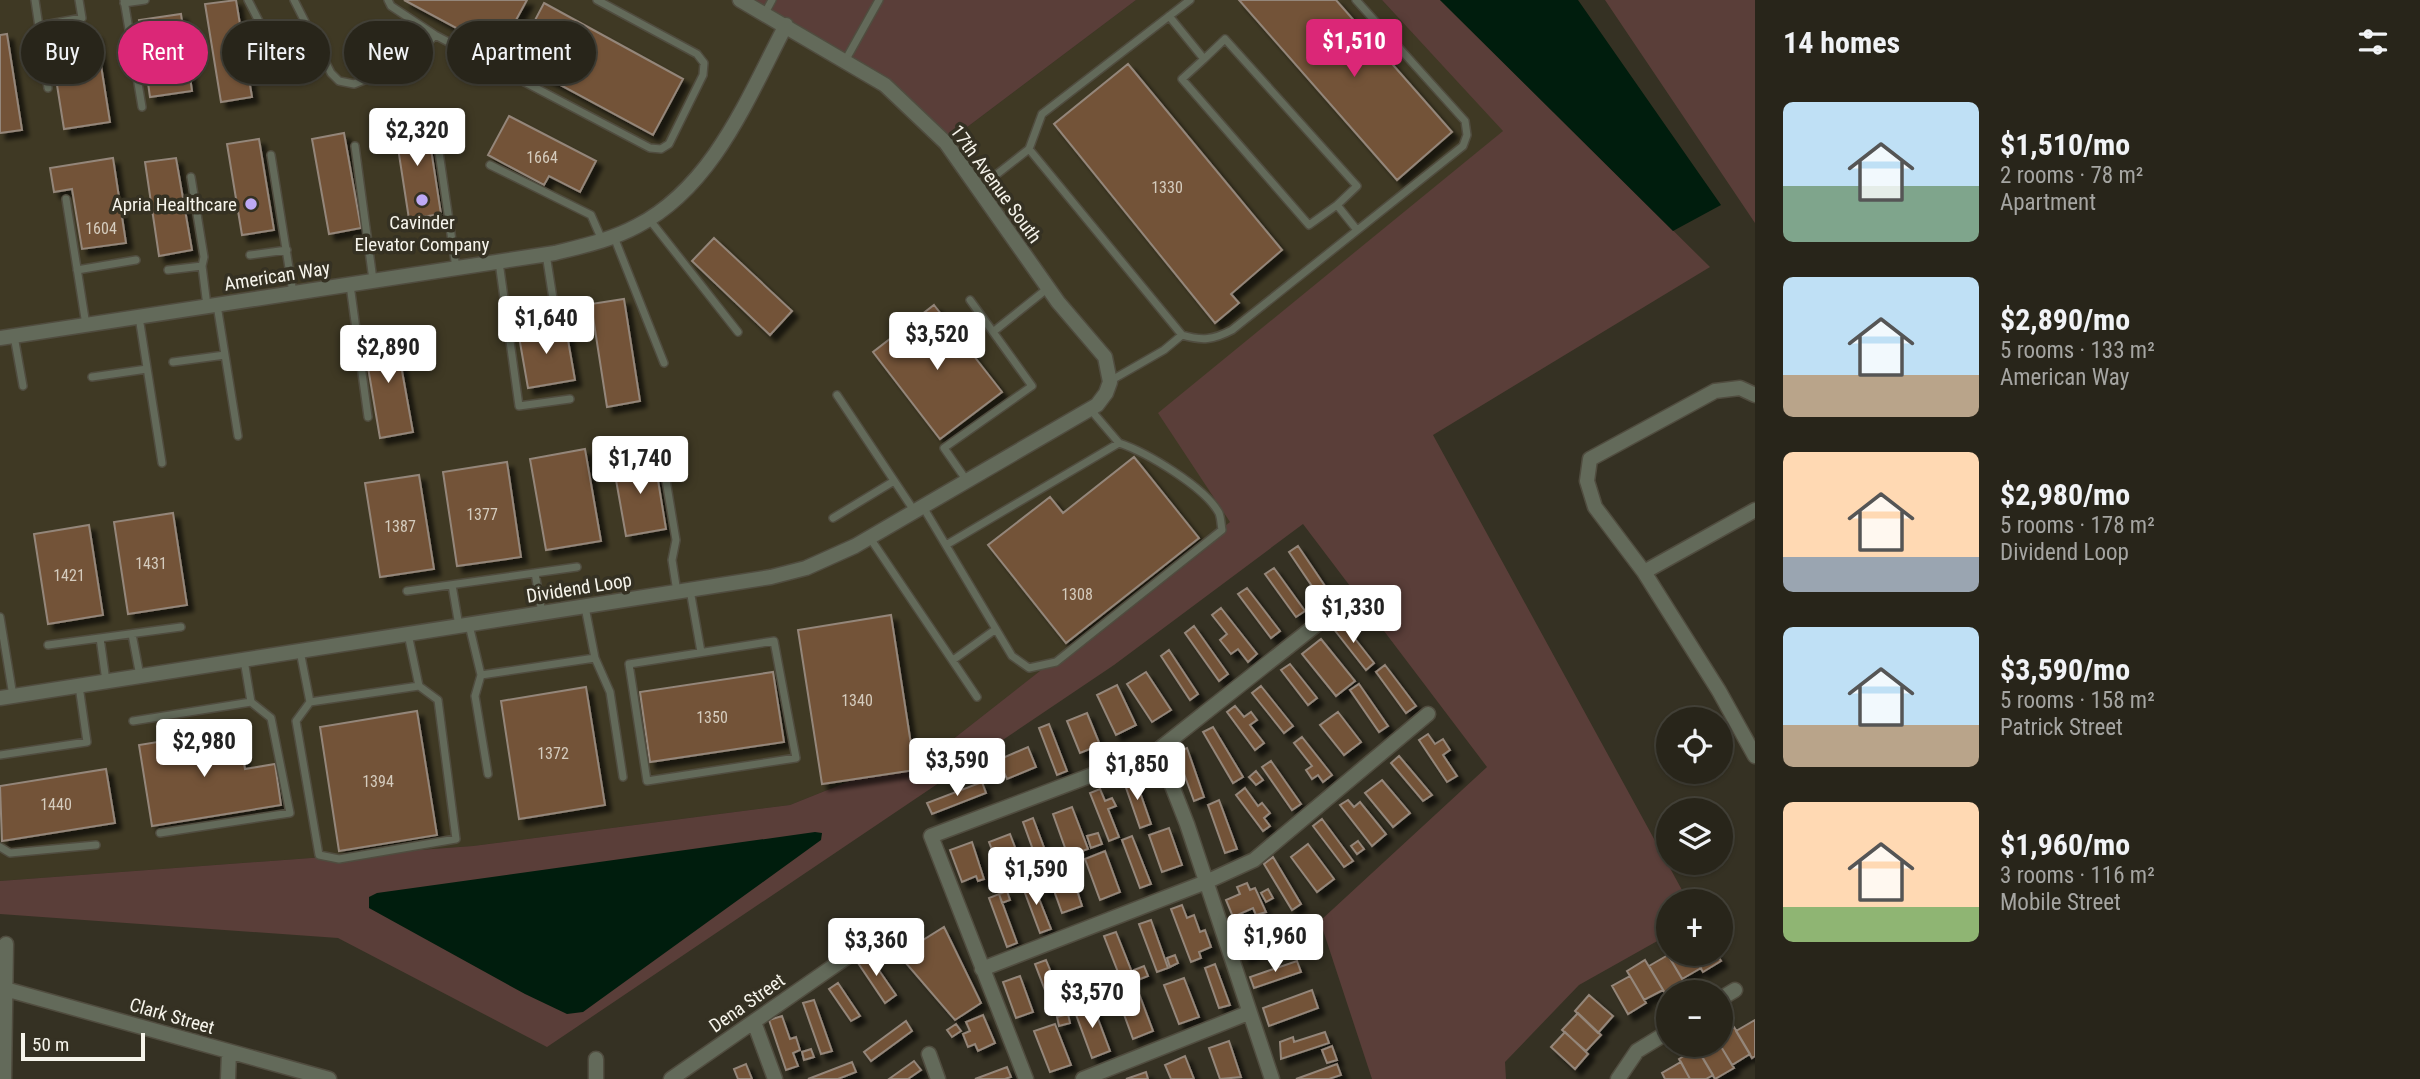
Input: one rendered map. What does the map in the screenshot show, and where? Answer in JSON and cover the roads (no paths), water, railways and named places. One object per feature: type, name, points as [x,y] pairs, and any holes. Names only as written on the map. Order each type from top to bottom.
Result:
[{"type":"street","name":"17th Avenue South","points":[[740,0],[768,7],[786,25],[885,85],[946,143],[1048,288],[1105,356],[1110,382]]},
{"type":"street","name":"American Way","points":[[7,337],[499,262],[546,254],[608,238],[649,219],[668,205],[703,171],[723,144],[786,25]]},
{"type":"street","name":"Dividend Loop","points":[[6,697],[771,577],[806,568],[870,538],[1090,409],[1106,393],[1110,382]]},
{"type":"street","points":[[1755,395],[1740,388],[1715,391],[1590,459],[1587,481],[1595,507],[1644,572],[1755,756]]},
{"type":"street","points":[[1644,572],[1755,510]]},
{"type":"street","points":[[1026,1079],[930,836],[1158,750],[1345,602]]},
{"type":"street","points":[[982,969],[1206,882],[1254,860],[1428,713]]},
{"type":"street","points":[[1158,750],[1206,882],[1272,1079]]},
{"type":"street","name":"Dena Street","points":[[671,1079],[880,934]]},
{"type":"street","points":[[4,1079],[6,944]]},
{"type":"street","name":"Clark Street","points":[[5,989],[329,1079]]},
{"type":"street","points":[[1083,1079],[1248,1013]]},
{"type":"street","points":[[754,1022],[775,1079]]},
{"type":"street","points":[[1618,1079],[1637,1051],[1656,1039]]},
{"type":"street","points":[[228,1079],[229,1052]]},
{"type":"street","points":[[929,1054],[939,1079]]},
{"type":"street","points":[[596,1059],[596,1079]]},
{"type":"lane","points":[[35,0],[38,21]]},
{"type":"lane","points":[[66,21],[82,18],[79,0]]},
{"type":"lane","points":[[142,107],[124,2],[145,0]]},
{"type":"lane","points":[[248,0],[259,21]]},
{"type":"lane","points":[[294,0],[331,73],[339,81],[354,84],[410,62],[435,35]]},
{"type":"lane","points":[[388,0],[391,6],[435,35],[650,148],[661,149],[668,144],[703,75],[704,63],[696,54],[597,0]]},
{"type":"lane","points":[[845,61],[879,0]]},
{"type":"lane","points":[[978,189],[1029,149],[1042,114],[1190,0]]},
{"type":"lane","points":[[1029,149],[1182,335],[1198,340],[1215,339],[1232,330],[1463,146],[1467,135],[1465,121],[1356,0]]},
{"type":"lane","points":[[1169,16],[1204,59]]},
{"type":"lane","points":[[1226,39],[1357,186],[1309,225],[1182,79],[1204,59],[1226,39]]},
{"type":"lane","points":[[47,84],[48,88]]},
{"type":"lane","points":[[355,146],[374,281]]},
{"type":"lane","points":[[439,152],[456,268]]},
{"type":"lane","points":[[271,155],[293,293]]},
{"type":"lane","points":[[489,165],[591,215],[608,238],[664,363]]},
{"type":"lane","points":[[191,177],[204,257],[202,266],[225,355],[238,436]]},
{"type":"lane","points":[[66,199],[86,325]]},
{"type":"lane","points":[[1336,205],[1357,230]]},
{"type":"lane","points":[[649,219],[738,332]]},
{"type":"lane","points":[[250,255],[287,250]]},
{"type":"lane","points":[[507,313],[554,306],[546,254]]},
{"type":"lane","points":[[77,270],[136,260]]},
{"type":"lane","points":[[499,262],[519,407],[569,399]]},
{"type":"lane","points":[[168,270],[202,266]]},
{"type":"lane","points":[[350,284],[368,417]]},
{"type":"lane","points":[[993,332],[1048,288]]},
{"type":"lane","points":[[967,481],[944,447],[1032,386],[970,300]]},
{"type":"lane","points":[[139,317],[162,463]]},
{"type":"lane","points":[[1110,382],[1164,350],[1182,335]]},
{"type":"lane","points":[[7,337],[23,386]]},
{"type":"lane","points":[[173,362],[225,355]]},
{"type":"lane","points":[[92,377],[147,369]]},
{"type":"lane","points":[[837,395],[894,481],[946,545],[1012,656],[1029,668],[1056,662],[1222,530],[1219,514],[1202,495],[1142,450],[1119,443],[1090,409]]},
{"type":"lane","points":[[946,545],[1119,443]]},
{"type":"lane","points":[[662,456],[676,540],[672,560],[684,591],[701,652]]},
{"type":"lane","points":[[833,518],[894,481]]},
{"type":"lane","points":[[870,538],[977,697]]},
{"type":"lane","points":[[407,591],[577,567]]},
{"type":"lane","points":[[535,573],[542,613]]},
{"type":"lane","points":[[452,584],[481,675],[475,696],[488,774]]},
{"type":"lane","points":[[584,607],[594,658],[610,692],[623,777]]},
{"type":"lane","points":[[0,617],[6,697]]},
{"type":"lane","points":[[48,645],[181,627]]},
{"type":"lane","points":[[953,660],[996,629]]},
{"type":"lane","points":[[132,634],[140,676]]},
{"type":"lane","points":[[408,635],[419,686],[438,700],[456,839],[339,859],[319,855],[296,721],[310,702],[419,686]]},
{"type":"lane","points":[[100,638],[106,681]]},
{"type":"lane","points":[[774,641],[796,758],[647,781],[629,664],[701,652],[774,641]]},
{"type":"lane","points":[[300,651],[310,702]]},
{"type":"lane","points":[[481,675],[594,658]]},
{"type":"lane","points":[[160,833],[290,813],[271,718],[251,702],[244,660]]},
{"type":"lane","points":[[0,755],[87,742],[79,685]]},
{"type":"lane","points":[[133,721],[251,702]]},
{"type":"lane","points":[[0,847],[9,853],[96,845]]},
{"type":"place","name":"Cavinder Elevator Company","points":[[422,200]]},
{"type":"place","name":"Apria Healthcare","points":[[251,204]]}]
